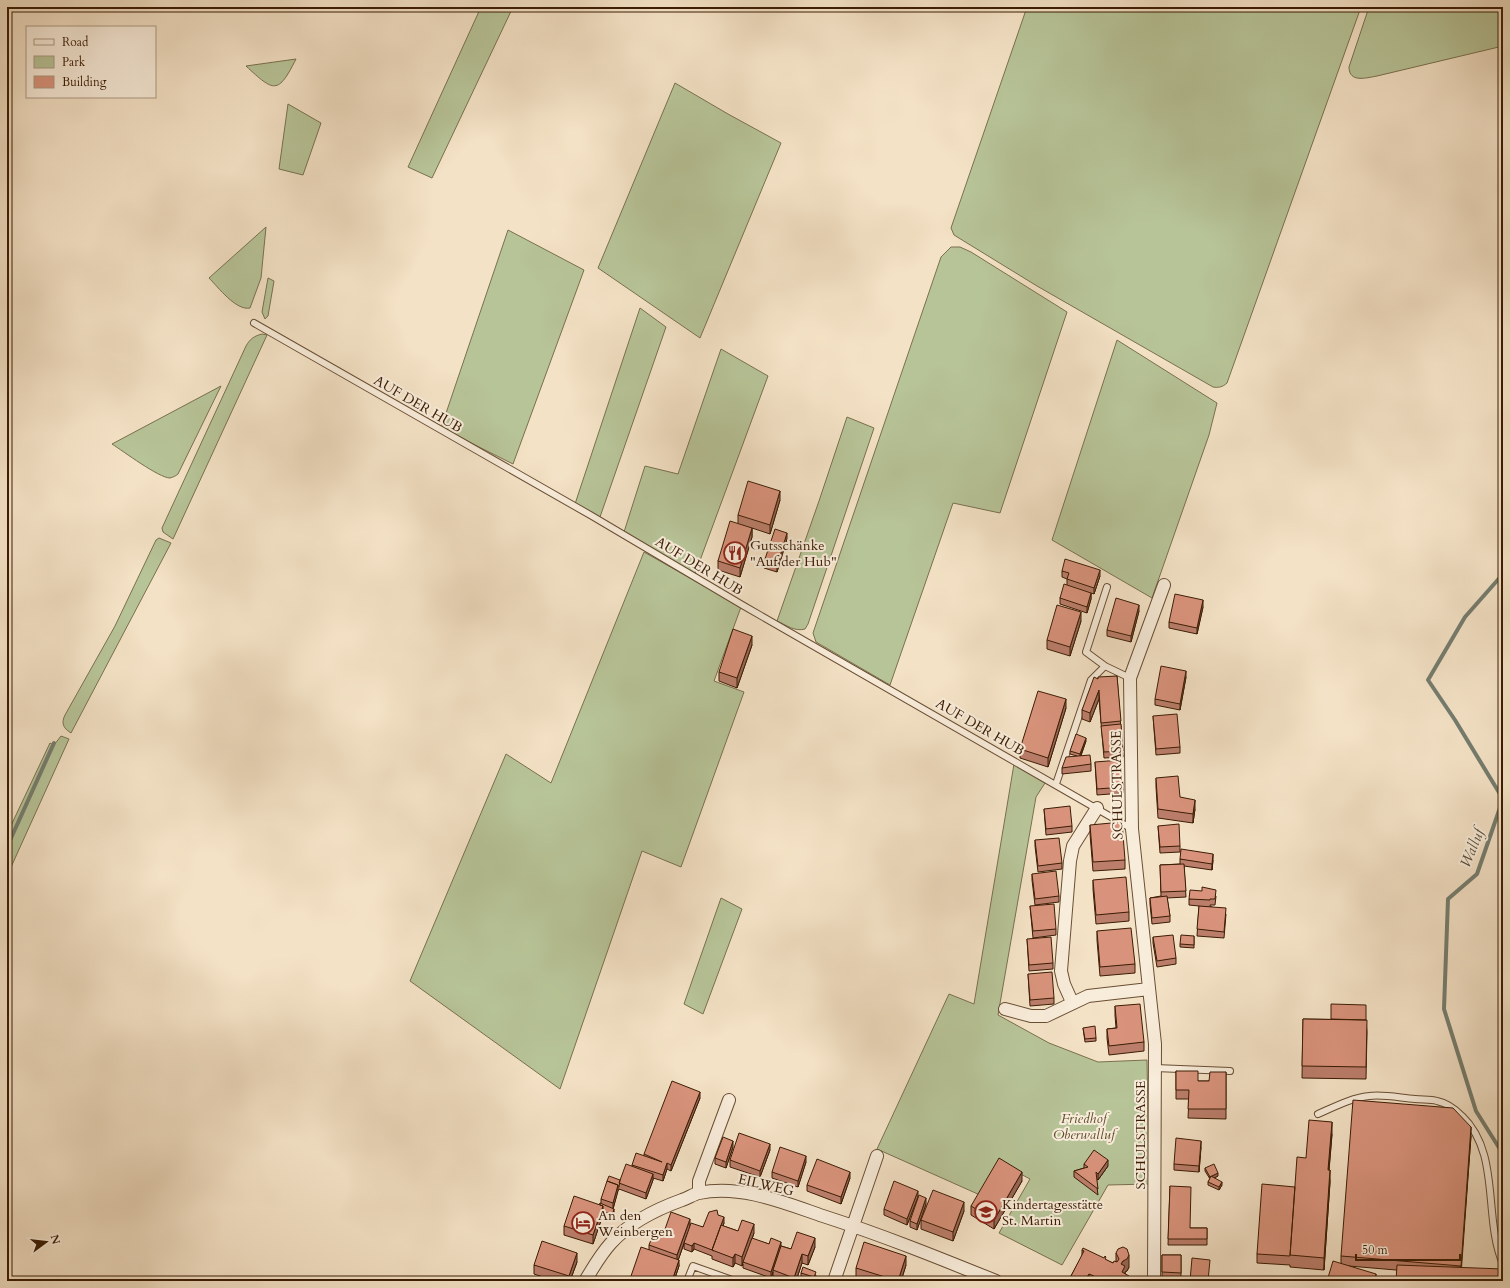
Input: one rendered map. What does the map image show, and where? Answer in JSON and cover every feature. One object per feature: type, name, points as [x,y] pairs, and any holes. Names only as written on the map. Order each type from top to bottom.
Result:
[{"type":"street","name":"SCHULSTRASSE","points":[[1154,1281],[1155,1044],[1132,829],[1130,678],[1164,585]]},
{"type":"street","name":"SCHULSTRASSE","points":[[1072,1002],[1064,984],[1061,971],[1070,861],[1073,846],[1097,808]]},
{"type":"street","points":[[1005,1009],[1032,1016],[1046,1016],[1058,1011],[1072,1002],[1088,996],[1149,989]]},
{"type":"street","points":[[699,1193],[699,1181],[729,1100]]},
{"type":"street","points":[[834,1281],[877,1156]]},
{"type":"street","name":"EILWEG","points":[[585,1281],[611,1243],[634,1224],[663,1207],[699,1193],[727,1192],[746,1193],[773,1199],[852,1225],[996,1281]]},
{"type":"lane","name":"AUF DER HUB","points":[[254,323],[592,516],[744,606],[1132,829]]},
{"type":"lane","points":[[1107,587],[1086,652],[1105,666],[1130,678]]},
{"type":"lane","points":[[1056,784],[1091,680],[1105,666]]},
{"type":"lane","points":[[1155,1068],[1230,1071]]},
{"type":"lane","points":[[1318,1114],[1346,1102],[1370,1096],[1436,1101],[1453,1107],[1469,1123],[1479,1142],[1486,1162],[1493,1218],[1499,1254],[1503,1264]]},
{"type":"lane","points":[[687,1281],[693,1266],[735,1281]]},
{"type":"green space","points":[[481,7],[513,7],[432,178],[408,167]]},
{"type":"green space","points":[[1027,7],[1361,7],[1227,383],[1224,385],[1213,387],[1037,286],[954,235],[951,228]]},
{"type":"green space","points":[[1369,7],[1500,7],[1503,46],[1377,76],[1363,78],[1355,77],[1350,72],[1349,67]]},
{"type":"green space","points":[[296,59],[285,79],[280,84],[275,86],[269,85],[263,81],[246,66]]},
{"type":"green space","points":[[675,83],[781,143],[700,338],[598,268]]},
{"type":"green space","points":[[288,104],[321,123],[303,175],[279,169]]},
{"type":"green space","points":[[266,227],[261,278],[250,308],[245,308],[239,306],[228,298],[209,278]]},
{"type":"green space","points":[[508,230],[584,270],[513,464],[441,428]]},
{"type":"green space","points":[[951,247],[960,247],[971,252],[1067,312],[1000,513],[953,503],[890,685],[816,642],[813,633],[941,257]]},
{"type":"green space","points":[[268,278],[274,281],[268,316],[265,319],[262,312]]},
{"type":"green space","points":[[640,308],[666,327],[600,517],[575,504]]},
{"type":"green space","points":[[262,334],[267,335],[173,539],[163,532],[162,528],[246,346],[252,338]]},
{"type":"green space","points":[[1117,340],[1217,403],[1209,435],[1152,598],[1052,540]]},
{"type":"green space","points":[[721,349],[768,376],[695,574],[624,532],[645,466],[678,474]]},
{"type":"green space","points":[[221,386],[178,474],[175,476],[170,478],[158,474],[112,444]]},
{"type":"green space","points":[[847,417],[874,428],[808,624],[805,629],[798,630],[777,621]]},
{"type":"green space","points":[[159,538],[171,543],[71,733],[64,725],[63,720],[65,715],[115,626],[156,540]]},
{"type":"green space","points":[[644,552],[741,607],[714,681],[744,692],[681,867],[642,851],[560,1089],[410,981],[506,754],[551,783]]},
{"type":"green space","points":[[61,736],[69,739],[7,876],[7,834],[50,743],[54,745]]},
{"type":"green space","name":"Friedhof Oberwalluf","points":[[1014,764],[1045,783],[1036,797],[998,1015],[1049,1043],[1098,1062],[1147,1060],[1149,1184],[1108,1185],[1062,1265],[999,1233],[1030,1179],[1000,1163],[980,1195],[877,1149],[949,994],[974,1004]]},
{"type":"green space","points":[[721,898],[742,909],[703,1014],[684,1004]]},
{"type":"building","points":[[748,481],[780,491],[770,525],[738,515]]},
{"type":"building","name":"Gutsschänke \"Auf der Hub\"","points":[[730,521],[752,528],[740,568],[718,561]]},
{"type":"building","points":[[775,529],[787,533],[777,566],[764,562]]},
{"type":"building","points":[[1065,559],[1100,570],[1094,588],[1067,579],[1069,573],[1062,571]]},
{"type":"building","points":[[1064,584],[1091,593],[1087,607],[1060,598]]},
{"type":"building","points":[[1175,594],[1203,600],[1197,628],[1169,622]]},
{"type":"building","points":[[1116,598],[1139,605],[1131,636],[1107,630]]},
{"type":"building","points":[[1057,605],[1081,612],[1070,647],[1047,640]]},
{"type":"building","points":[[733,629],[752,636],[737,678],[719,672]]},
{"type":"building","points":[[1161,666],[1186,671],[1180,704],[1155,699]]},
{"type":"building","points":[[1117,676],[1121,721],[1101,723],[1099,690],[1090,713],[1082,710],[1094,677],[1098,679],[1098,677]]},
{"type":"building","points":[[1038,691],[1066,699],[1048,758],[1020,749]]},
{"type":"building","points":[[1177,714],[1180,747],[1156,749],[1153,716]]},
{"type":"building","points":[[1121,724],[1123,751],[1104,752],[1101,726]]},
{"type":"building","points":[[1076,734],[1086,738],[1080,754],[1070,751]]},
{"type":"building","points":[[1090,755],[1091,764],[1062,768],[1066,757]]},
{"type":"building","points":[[1121,760],[1123,787],[1097,789],[1095,762]]},
{"type":"building","points":[[1178,776],[1180,797],[1195,800],[1193,814],[1158,809],[1156,778]]},
{"type":"building","points":[[1070,806],[1072,826],[1046,829],[1044,809]]},
{"type":"building","points":[[1122,822],[1125,860],[1093,862],[1090,825]]},
{"type":"building","points":[[1179,824],[1180,846],[1160,847],[1158,826]]},
{"type":"building","points":[[1059,838],[1062,863],[1038,866],[1035,840]]},
{"type":"building","points":[[1181,849],[1213,854],[1212,864],[1180,859]]},
{"type":"building","points":[[1184,864],[1186,891],[1161,892],[1160,865]]},
{"type":"building","points":[[1056,871],[1059,896],[1035,899],[1032,874]]},
{"type":"building","points":[[1126,877],[1129,912],[1096,915],[1093,880]]},
{"type":"building","points":[[1202,887],[1216,890],[1215,899],[1189,899],[1190,890],[1202,891]]},
{"type":"building","points":[[1167,896],[1170,916],[1152,918],[1150,898]]},
{"type":"building","points":[[1054,904],[1056,929],[1033,931],[1030,906]]},
{"type":"building","points":[[1199,906],[1226,908],[1224,932],[1197,929]]},
{"type":"building","points":[[1131,928],[1135,964],[1100,967],[1097,931]]},
{"type":"building","points":[[1173,935],[1176,958],[1157,961],[1153,937]]},
{"type":"building","points":[[1181,935],[1194,936],[1194,945],[1180,944]]},
{"type":"building","points":[[1051,937],[1053,963],[1029,965],[1027,939]]},
{"type":"building","points":[[1052,972],[1054,998],[1030,1000],[1028,974]]},
{"type":"building","points":[[1140,1004],[1144,1042],[1109,1046],[1107,1029],[1117,1028],[1115,1006]]},
{"type":"building","points":[[1331,1004],[1366,1005],[1366,1020],[1331,1019]]},
{"type":"building","points":[[1303,1019],[1367,1020],[1366,1067],[1302,1066]]},
{"type":"building","points":[[1095,1026],[1096,1038],[1085,1039],[1083,1028]]},
{"type":"building","points":[[1176,1071],[1198,1071],[1198,1081],[1209,1081],[1210,1072],[1226,1072],[1226,1109],[1188,1109],[1189,1090],[1176,1090]]},
{"type":"building","points":[[672,1081],[700,1092],[671,1165],[667,1163],[663,1175],[632,1165],[636,1153],[662,1162],[644,1154]]},
{"type":"building","points":[[1353,1100],[1453,1108],[1471,1127],[1461,1266],[1341,1256]]},
{"type":"building","points":[[1309,1120],[1332,1122],[1324,1258],[1290,1255],[1297,1157],[1306,1158]]},
{"type":"building","points":[[739,1133],[770,1144],[760,1171],[730,1160]]},
{"type":"building","points":[[723,1137],[733,1141],[726,1162],[715,1158]]},
{"type":"building","points":[[1176,1138],[1201,1141],[1199,1166],[1174,1164]]},
{"type":"building","points":[[780,1147],[806,1156],[798,1181],[772,1172]]},
{"type":"building","points":[[1094,1150],[1108,1160],[1098,1174],[1096,1172],[1098,1189],[1074,1171],[1088,1167],[1084,1164]]},
{"type":"building","name":"Kindertagesstätte St. Martin","points":[[999,1158],[1022,1172],[994,1220],[971,1206]]},
{"type":"building","points":[[817,1159],[850,1172],[841,1197],[807,1185]]},
{"type":"building","points":[[626,1164],[653,1174],[646,1193],[619,1183]]},
{"type":"building","points":[[1214,1164],[1218,1173],[1210,1177],[1205,1168]]},
{"type":"building","points":[[609,1176],[620,1180],[619,1187],[618,1185],[607,1181]]},
{"type":"building","points":[[1211,1176],[1222,1182],[1219,1187],[1208,1182]]},
{"type":"building","points":[[607,1181],[618,1185],[613,1203],[601,1199]]},
{"type":"building","points":[[894,1181],[918,1191],[907,1219],[884,1209]]},
{"type":"building","points":[[1262,1184],[1295,1187],[1290,1256],[1257,1254]]},
{"type":"building","points":[[1170,1186],[1191,1187],[1190,1228],[1207,1228],[1207,1239],[1168,1239]]},
{"type":"building","points":[[933,1190],[964,1202],[953,1232],[921,1220]]},
{"type":"building","points":[[919,1195],[926,1198],[917,1224],[910,1221]]},
{"type":"building","points":[[574,1196],[603,1206],[593,1235],[564,1226]]},
{"type":"building","points":[[600,1203],[614,1209],[612,1215],[603,1211],[603,1206],[600,1205]]},
{"type":"building","points":[[717,1210],[718,1215],[724,1217],[712,1250],[694,1243],[692,1246],[684,1243],[691,1223],[703,1227],[709,1212]]},
{"type":"building","points":[[671,1212],[690,1219],[677,1255],[649,1245],[655,1229],[664,1232]]},
{"type":"building","points":[[742,1220],[754,1224],[742,1257],[735,1254],[733,1258],[712,1250],[721,1225],[738,1231]]},
{"type":"building","points":[[797,1232],[815,1238],[808,1256],[802,1254],[794,1278],[773,1270],[781,1246],[791,1249]]},
{"type":"building","points":[[752,1238],[769,1244],[771,1238],[781,1242],[771,1272],[743,1262]]},
{"type":"building","points":[[542,1241],[577,1253],[569,1276],[534,1265]]},
{"type":"building","points":[[864,1242],[906,1256],[898,1281],[856,1268]]},
{"type":"building","points":[[641,1247],[679,1260],[672,1281],[636,1281],[630,1279]]},
{"type":"building","points":[[1123,1247],[1127,1249],[1129,1255],[1121,1264],[1125,1266],[1122,1272],[1129,1276],[1130,1281],[1103,1281],[1097,1277],[1095,1280],[1093,1279],[1094,1276],[1089,1274],[1087,1277],[1083,1277],[1081,1281],[1071,1276],[1084,1251],[1082,1250],[1083,1248],[1104,1258],[1105,1256],[1105,1259],[1113,1263],[1114,1261],[1117,1262],[1119,1259],[1116,1253],[1118,1249]]},
{"type":"building","points":[[1162,1255],[1181,1255],[1181,1273],[1162,1272]]},
{"type":"building","points":[[1192,1258],[1210,1260],[1208,1281],[1190,1281]]},
{"type":"building","points":[[1333,1261],[1376,1274],[1374,1281],[1327,1281]]},
{"type":"building","points":[[1397,1265],[1503,1269],[1502,1281],[1396,1281]]},
{"type":"building","points":[[803,1267],[816,1272],[814,1277],[801,1273]]},
{"type":"building","points":[[531,1278],[540,1281],[530,1281]]},
{"type":"building","points":[[626,1278],[636,1281],[625,1281]]},
{"type":"waterway","name":"Walluf","points":[[1503,574],[1465,617],[1428,680],[1455,720],[1503,799],[1477,874],[1448,899],[1444,1009],[1476,1111],[1503,1154]]},
{"type":"waterway","points":[[7,847],[54,743]]},
{"type":"place","name":"Gutsschänke \"Auf der Hub\"","points":[[735,553]]},
{"type":"place","name":"Kindertagesstätte St. Martin","points":[[986,1212]]},
{"type":"place","name":"An den Weinbergen","points":[[583,1223]]}]
